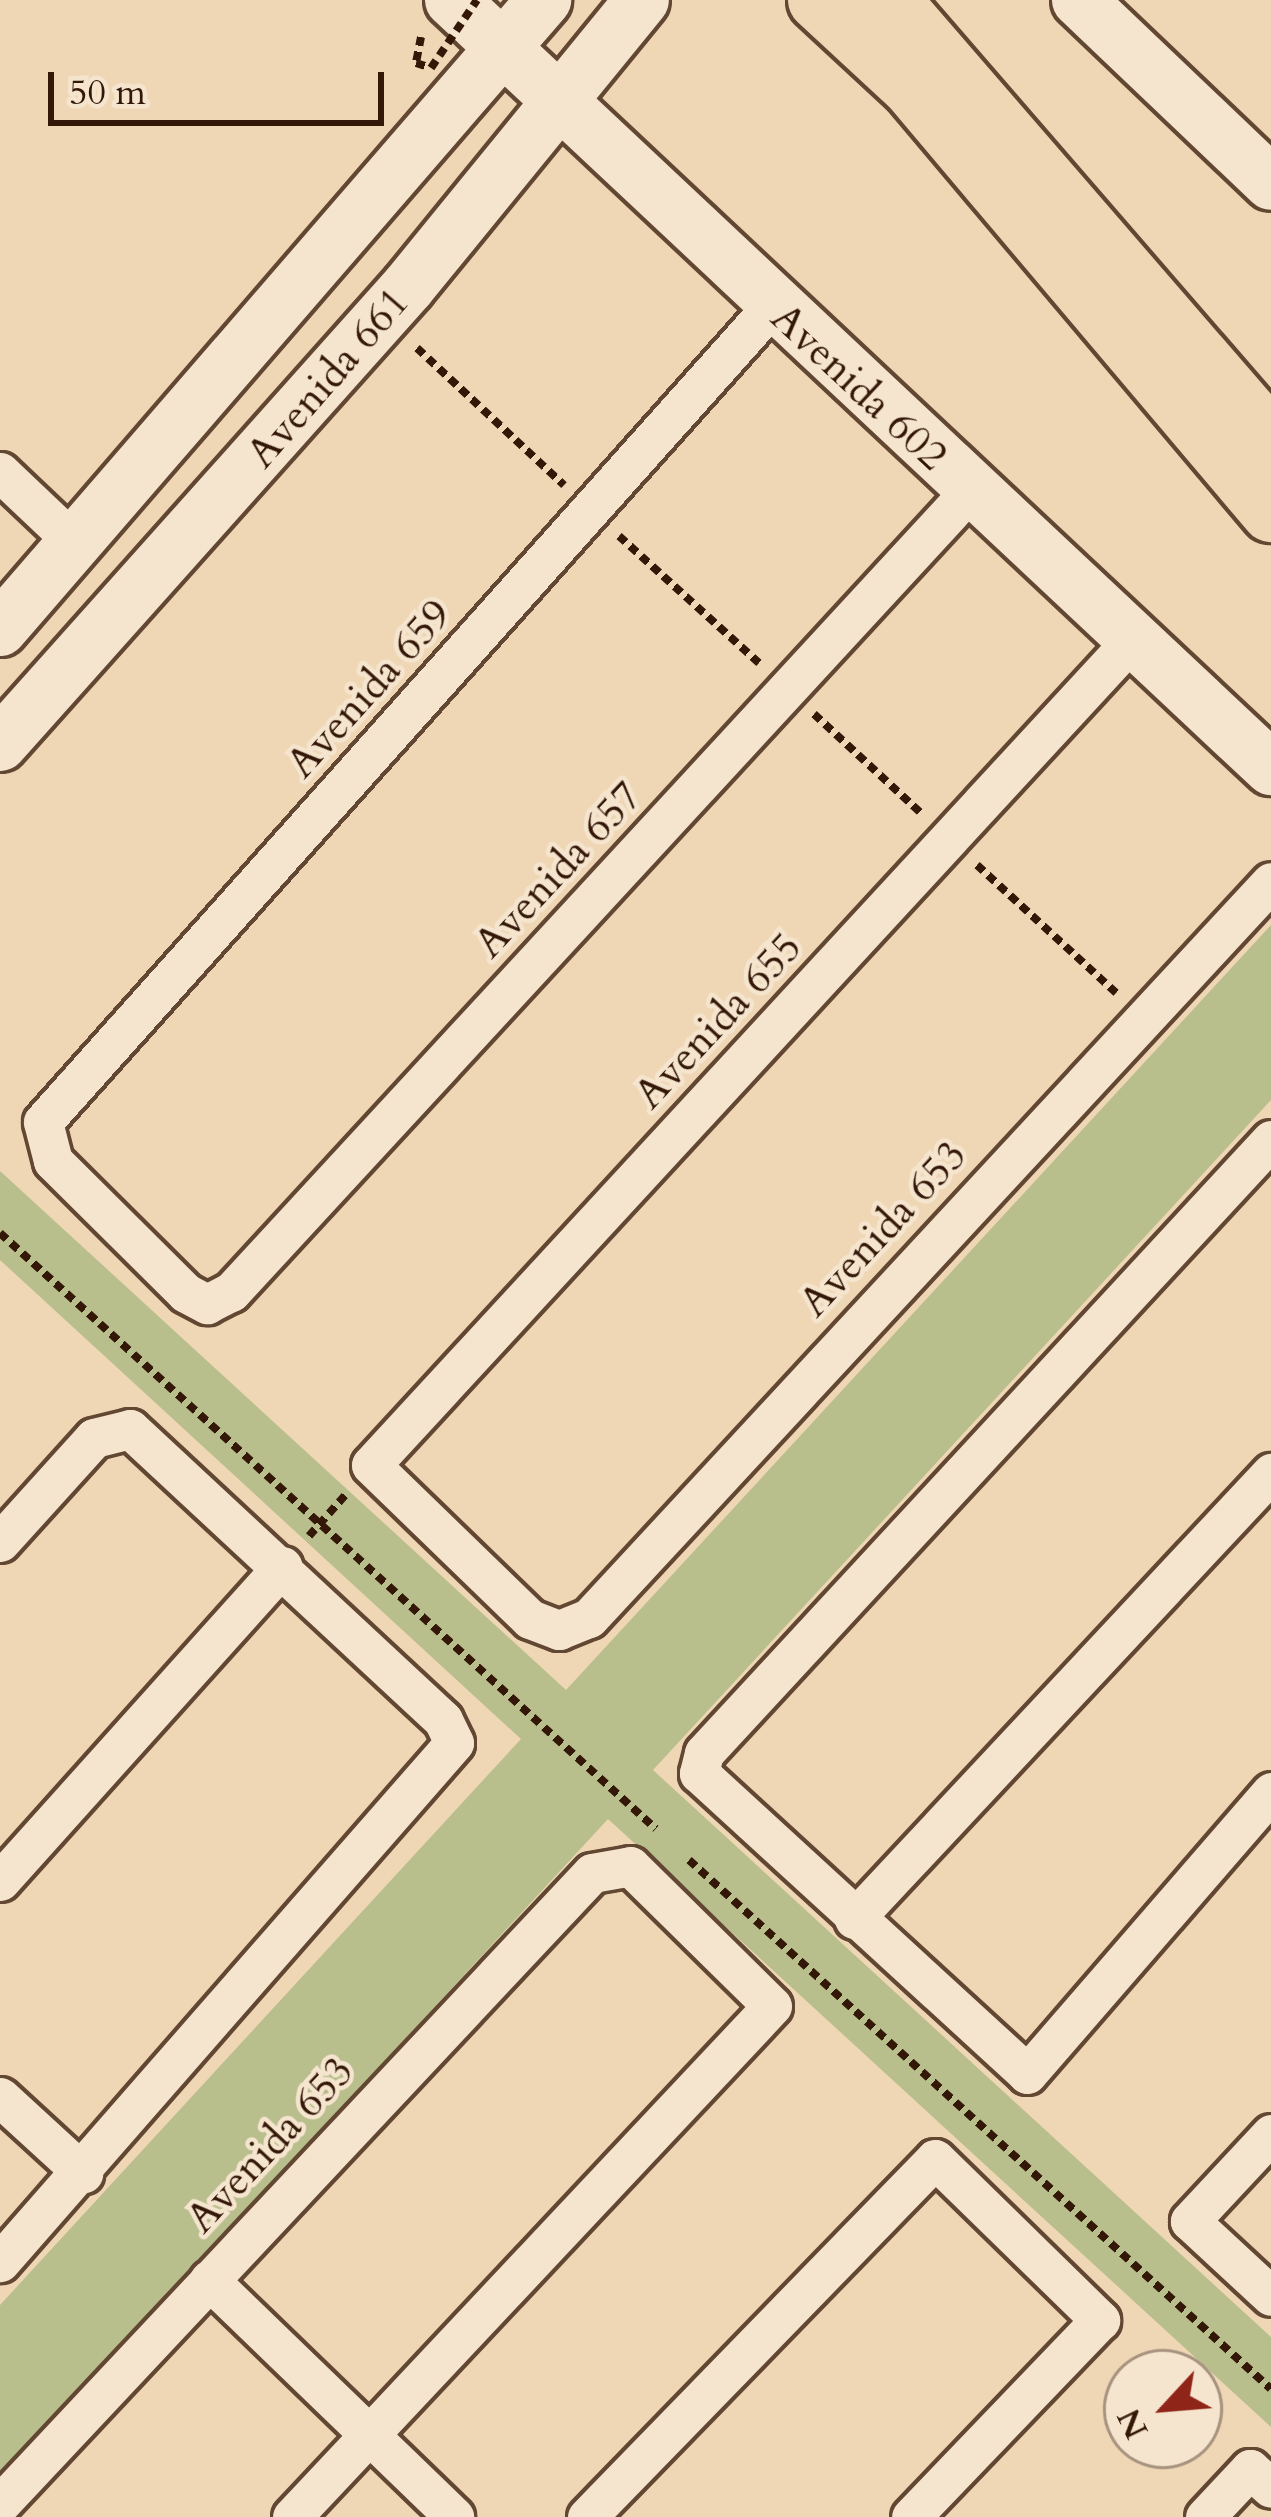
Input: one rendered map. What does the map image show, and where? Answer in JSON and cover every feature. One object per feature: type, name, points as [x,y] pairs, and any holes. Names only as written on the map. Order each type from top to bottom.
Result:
[{"type":"main road","points":[[818,0],[911,86],[1271,512]]},
{"type":"main road","points":[[890,0],[1271,440]]},
{"type":"street","name":"Avenida 602","points":[[452,0],[558,107],[1271,768]]},
{"type":"street","name":"Avenida 661","points":[[0,629],[504,52],[544,0]]},
{"type":"street","name":"Avenida 661","points":[[0,744],[558,107],[642,0]]},
{"type":"street","points":[[1085,2],[1271,183]]},
{"type":"street","name":"Avenida 659","points":[[208,1304],[53,1161],[40,1136],[772,306]]},
{"type":"street","points":[[0,472],[77,545]]},
{"type":"street","name":"Avenida 657","points":[[208,1304],[231,1292],[970,491]]},
{"type":"street","name":"Avenida 655","points":[[371,1465],[1132,640]]},
{"type":"street","name":"Avenida 653","points":[[371,1465],[530,1619],[559,1630],[589,1618],[1271,882]]},
{"type":"street","points":[[1271,1140],[704,1754],[699,1773],[1027,2074],[1271,1792]]},
{"type":"street","points":[[0,1542],[117,1426],[283,1567],[443,1720],[454,1743],[83,2173],[0,2262]]},
{"type":"street","points":[[854,1919],[1271,1473]]},
{"type":"street","points":[[0,1880],[283,1567]]},
{"type":"street","name":"Avenida 653","points":[[0,2504],[592,1873],[616,1862],[772,2006],[369,2435]]},
{"type":"street","points":[[0,2097],[83,2173]]},
{"type":"street","points":[[1271,2134],[1190,2222],[1271,2296]]},
{"type":"street","points":[[587,2517],[935,2159],[1100,2320],[911,2517]]},
{"type":"street","points":[[209,2280],[454,2517]]},
{"type":"street","points":[[292,2517],[369,2435]]},
{"type":"street","points":[[1205,2517],[1260,2479]]},
{"type":"path","points":[[431,68],[477,0]]},
{"type":"path","points":[[0,1233],[664,1836]]},
{"type":"path","points":[[283,1567],[371,1465]]},
{"type":"path","points":[[681,1852],[1271,2389]]},
{"type":"green space","points":[[1271,925],[1271,1100],[653,1770],[1271,2337],[1271,2427],[1223,2383],[1223,2349],[1186,2349],[608,1819],[0,2478],[0,2305],[521,1739],[0,1260],[0,1171],[566,1690]]}]
